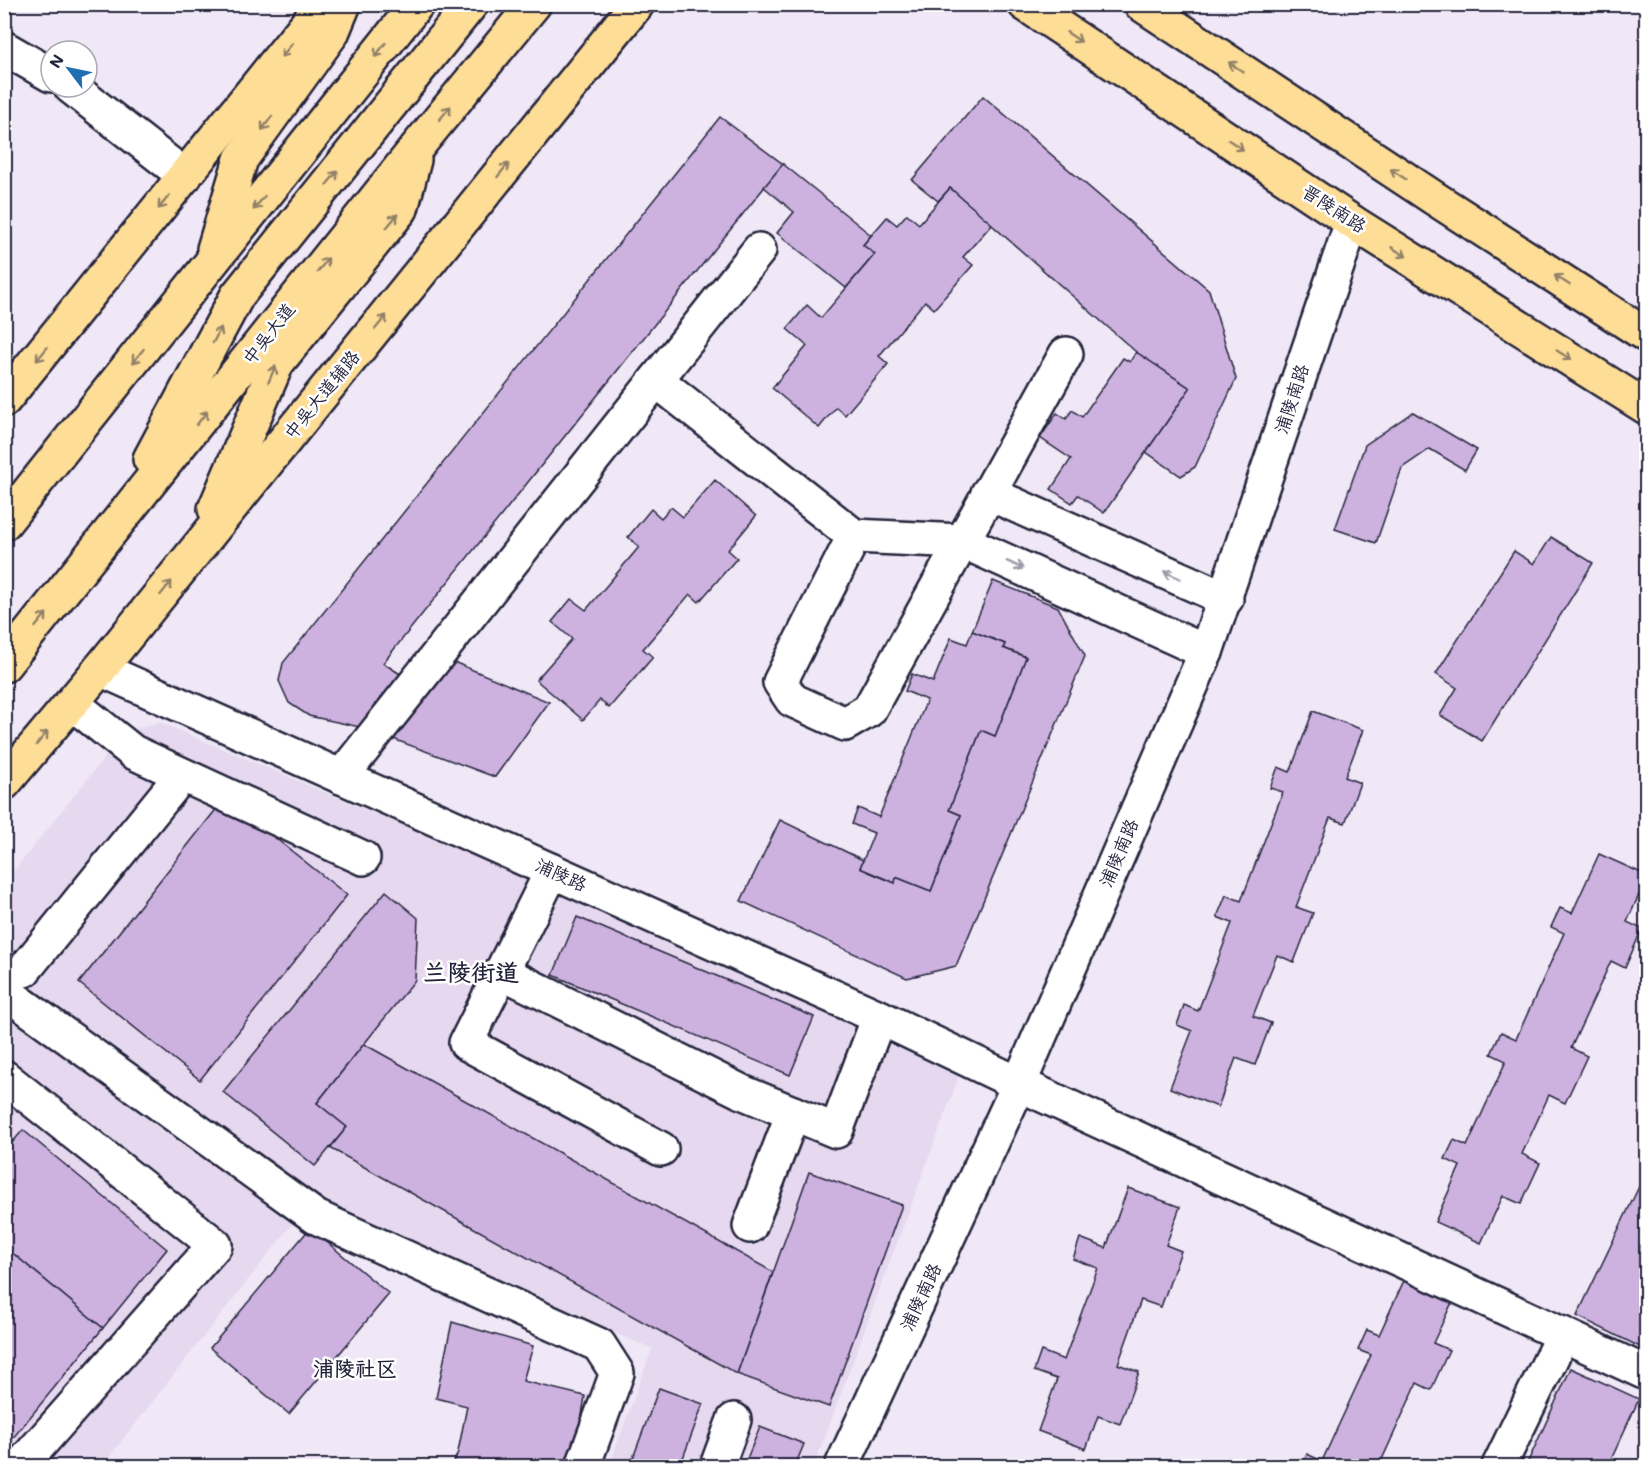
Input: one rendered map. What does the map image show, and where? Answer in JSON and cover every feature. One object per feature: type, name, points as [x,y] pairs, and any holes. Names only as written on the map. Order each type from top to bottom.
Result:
[{"type":"main road","points":[[4,400],[323,4]]},
{"type":"main road","points":[[209,266],[241,159],[332,33],[344,4]]},
{"type":"main road","points":[[4,523],[417,4]]},
{"type":"main road","points":[[109,535],[237,296],[471,4]]},
{"type":"main road","name":"中吴大道","points":[[4,665],[417,147],[534,4]]},
{"type":"main road","name":"中吴大道辅路","points":[[5,783],[100,669],[628,16],[653,4]]},
{"type":"main road","name":"晋陵南路","points":[[1025,4],[1352,222],[1647,407]]},
{"type":"main road","points":[[1141,4],[1647,335]]},
{"type":"main road","points":[[200,544],[277,363],[401,209],[417,147]]},
{"type":"street","points":[[4,48],[39,68]]},
{"type":"street","points":[[87,99],[186,176]]},
{"type":"street","name":"浦陵南路","points":[[842,1467],[1019,1084],[1206,652],[1226,599],[1352,222]]},
{"type":"street","points":[[341,777],[759,250]]},
{"type":"street","points":[[854,536],[780,681],[792,700],[845,724],[869,710],[1066,354]]},
{"type":"street","points":[[656,380],[854,536],[962,541],[1206,652]]},
{"type":"street","points":[[988,493],[1226,599]]},
{"type":"street","name":"浦陵路","points":[[100,669],[879,1017],[1019,1084],[1647,1373]]},
{"type":"street","points":[[72,703],[133,752],[363,858]]},
{"type":"street","points":[[182,775],[14,980],[316,1217],[599,1345],[617,1373],[583,1467]]},
{"type":"street","points":[[552,871],[466,1043],[661,1149]]},
{"type":"street","points":[[502,972],[742,1092],[836,1131],[879,1017]]},
{"type":"street","points":[[4,1077],[215,1245],[22,1467]]},
{"type":"street","points":[[750,1226],[793,1113]]},
{"type":"street","points":[[1499,1467],[1563,1334]]},
{"type":"street","points":[[717,1467],[734,1420]]},
{"type":"shaded area","points":[[159,722],[419,832],[961,1071],[814,1466],[609,1466],[652,1349],[311,1200],[102,1466],[5,1466],[5,882],[125,732]]},
{"type":"building","points":[[983,96],[1209,290],[1236,379],[1195,467],[1181,476],[1146,452],[1190,388],[1136,352],[950,188],[938,201],[912,180]]},
{"type":"building","points":[[720,117],[783,164],[383,663],[405,677],[369,729],[309,716],[289,703],[279,681],[283,663]]},
{"type":"building","points":[[783,164],[871,235],[863,245],[875,254],[846,288],[777,233],[794,212],[764,187]]},
{"type":"building","points":[[950,188],[992,224],[963,257],[973,265],[934,309],[925,301],[879,356],[888,364],[845,415],[836,407],[819,428],[772,388],[807,346],[787,329],[807,305],[821,318],[875,254],[863,245],[887,217],[897,225],[907,214],[919,224]]},
{"type":"building","points":[[1136,352],[1190,388],[1104,513],[1078,495],[1072,503],[1051,489],[1071,459],[1040,438],[1057,413],[1066,419],[1072,410],[1082,417],[1123,358],[1130,362]]},
{"type":"building","points":[[1413,412],[1477,450],[1465,470],[1430,449],[1402,468],[1376,543],[1335,529],[1365,445]]},
{"type":"building","points":[[715,480],[756,516],[728,550],[737,558],[699,602],[690,594],[643,649],[653,657],[609,708],[600,700],[583,720],[536,680],[572,639],[552,622],[571,599],[586,610],[639,547],[628,537],[651,509],[661,518],[671,507],[683,517]]},
{"type":"building","points":[[1551,537],[1593,563],[1482,741],[1440,715],[1457,688],[1436,674],[1514,551],[1534,564]]},
{"type":"building","points":[[993,581],[1058,607],[1085,656],[956,966],[907,978],[741,901],[780,820],[863,860],[860,868],[895,883],[896,877],[931,891],[961,815],[949,810],[981,730],[995,736],[1026,657],[1003,648],[1005,644],[972,631]]},
{"type":"building","points":[[972,631],[1005,644],[1003,648],[1026,657],[995,736],[981,730],[949,810],[961,815],[931,891],[896,877],[895,883],[860,868],[874,833],[852,824],[858,808],[879,817],[927,700],[905,691],[912,674],[933,682],[951,638],[967,644]]},
{"type":"building","points":[[449,660],[549,702],[495,777],[393,739]]},
{"type":"building","points":[[1313,711],[1363,730],[1345,777],[1360,783],[1345,823],[1330,818],[1296,907],[1313,913],[1294,962],[1277,955],[1253,1016],[1271,1023],[1255,1065],[1236,1058],[1218,1107],[1170,1088],[1192,1031],[1177,1025],[1184,1005],[1198,1011],[1232,923],[1217,917],[1226,895],[1241,901],[1283,792],[1270,788],[1278,767],[1290,772]]},
{"type":"building","points":[[225,798],[347,895],[200,1080],[79,983]]},
{"type":"building","points":[[1599,854],[1646,875],[1627,922],[1642,929],[1625,968],[1611,961],[1571,1048],[1587,1056],[1565,1103],[1549,1095],[1522,1154],[1540,1163],[1521,1204],[1503,1196],[1481,1243],[1435,1222],[1460,1166],[1445,1159],[1454,1140],[1467,1146],[1506,1061],[1491,1054],[1501,1032],[1516,1039],[1564,933],[1551,927],[1560,908],[1572,913]]},
{"type":"building","points":[[386,891],[418,918],[415,980],[317,1103],[347,1127],[315,1166],[223,1092]]},
{"type":"building","points":[[577,917],[814,1017],[790,1075],[553,975]]},
{"type":"building","points":[[364,1044],[773,1272],[737,1374],[330,1148],[347,1127],[317,1103]]},
{"type":"building","points":[[23,1130],[167,1249],[103,1328],[10,1251],[4,1258],[4,1152]]},
{"type":"building","points":[[809,1172],[902,1205],[829,1407],[737,1374]]},
{"type":"building","points":[[1646,1172],[1646,1344],[1644,1349],[1577,1316]]},
{"type":"building","points":[[1128,1188],[1180,1207],[1166,1245],[1181,1251],[1161,1307],[1141,1300],[1118,1364],[1139,1372],[1120,1424],[1098,1416],[1086,1449],[1038,1431],[1057,1379],[1034,1371],[1041,1351],[1064,1360],[1098,1268],[1073,1259],[1080,1238],[1106,1248]]},
{"type":"building","points":[[310,1228],[389,1294],[289,1414],[210,1348]]},
{"type":"building","points":[[10,1251],[103,1328],[4,1449],[4,1258]]},
{"type":"building","points":[[1406,1276],[1454,1298],[1433,1343],[1449,1350],[1431,1390],[1417,1383],[1379,1466],[1302,1466],[1307,1454],[1322,1461],[1371,1355],[1358,1350],[1367,1330],[1379,1335]]},
{"type":"building","points":[[452,1322],[533,1346],[523,1381],[585,1396],[574,1466],[452,1466],[458,1452],[467,1406],[436,1398]]},
{"type":"building","points":[[1571,1368],[1639,1399],[1608,1466],[1526,1466]]},
{"type":"building","points":[[659,1388],[703,1404],[680,1466],[630,1466]]},
{"type":"building","points":[[760,1427],[804,1444],[795,1466],[744,1466]]},
{"type":"district","name":"兰陵街道","points":[[471,973]]},
{"type":"district","name":"浦陵社区","points":[[355,1369]]}]
